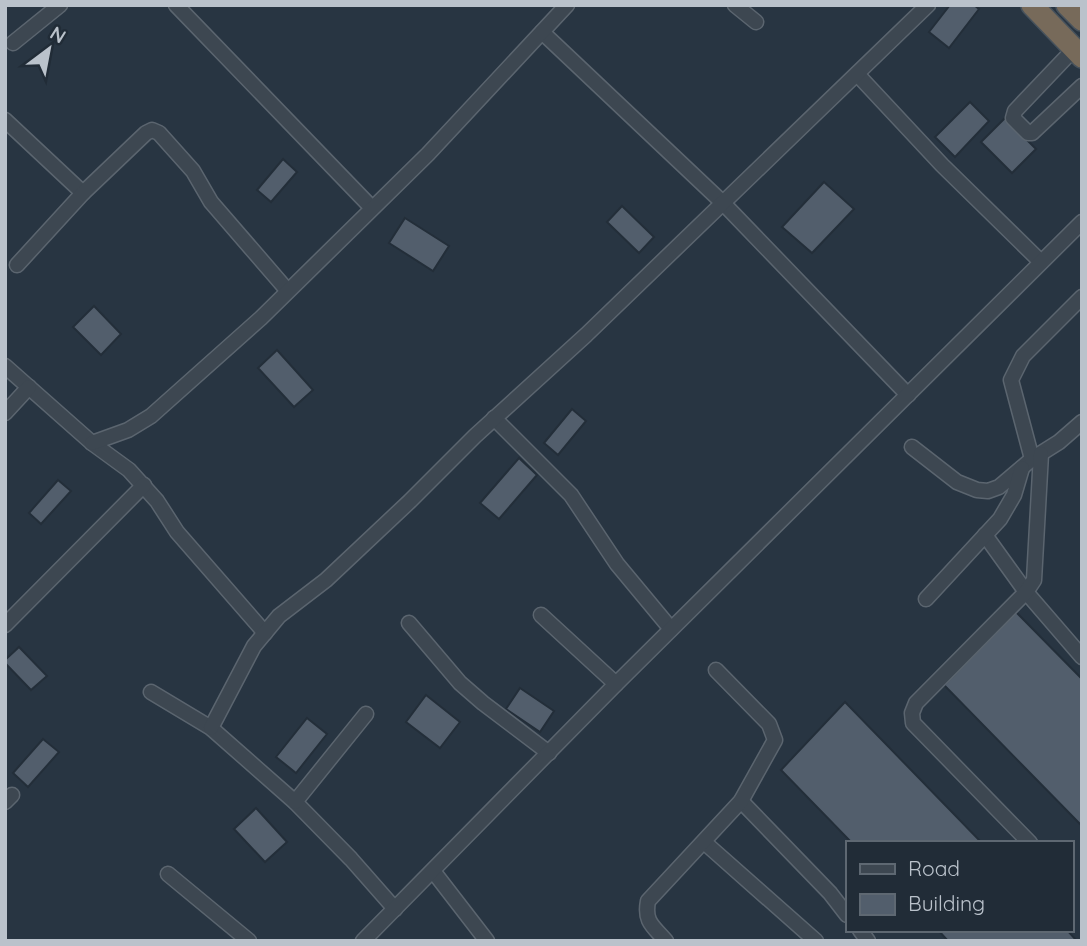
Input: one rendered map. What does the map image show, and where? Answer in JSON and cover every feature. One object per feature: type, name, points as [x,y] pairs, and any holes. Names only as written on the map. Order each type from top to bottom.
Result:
[{"type":"highway","points":[[1032,5],[1079,48]]},
{"type":"highway","points":[[1048,5],[1079,48]]},
{"type":"highway","points":[[1067,5],[1082,20]]},
{"type":"street","points":[[8,44],[60,5]]},
{"type":"street","points":[[176,5],[372,208]]},
{"type":"street","points":[[92,443],[128,430],[150,416],[261,318],[428,154],[567,5]]},
{"type":"street","points":[[735,5],[756,22]]},
{"type":"street","points":[[211,728],[254,646],[279,616],[326,579],[410,501],[928,5]]},
{"type":"street","points":[[541,32],[723,203],[908,395]]},
{"type":"street","points":[[1079,48],[1015,111],[1013,118],[1028,133],[1036,131],[1082,86]]},
{"type":"street","points":[[857,74],[942,166],[1041,262]]},
{"type":"street","points":[[5,120],[83,193]]},
{"type":"street","points":[[17,265],[83,193],[152,130],[159,133],[200,180],[211,202],[287,290]]},
{"type":"street","points":[[363,941],[671,629],[1082,222]]},
{"type":"street","points":[[1028,841],[913,723],[912,713],[916,703],[1026,592],[1034,580],[1036,515],[1032,460],[1011,380],[1023,356],[1082,297]]},
{"type":"street","points":[[5,366],[144,485],[177,533],[265,633]]},
{"type":"street","points":[[5,413],[29,387]]},
{"type":"street","points":[[495,418],[571,495],[617,564],[671,629]]},
{"type":"street","points":[[912,447],[957,482],[976,490],[988,491],[999,487],[1082,422]]},
{"type":"street","points":[[926,599],[1007,508],[1032,460]]},
{"type":"street","points":[[5,625],[144,485]]},
{"type":"street","points":[[985,535],[1026,592],[1082,657]]},
{"type":"street","points":[[541,615],[616,684]]},
{"type":"street","points":[[409,623],[466,688],[549,753]]},
{"type":"street","points":[[666,941],[645,914],[648,901],[741,801],[775,740],[769,723],[716,670]]},
{"type":"street","points":[[150,692],[211,728],[295,802],[395,909]]},
{"type":"street","points":[[295,802],[366,714]]},
{"type":"street","points":[[741,801],[830,893],[846,914]]},
{"type":"street","points":[[704,842],[816,941]]},
{"type":"street","points":[[433,871],[488,941]]},
{"type":"street","points":[[167,874],[248,941]]},
{"type":"building","points":[[950,5],[974,5],[979,9],[949,48],[929,32]]},
{"type":"building","points":[[970,102],[989,121],[955,157],[935,137]]},
{"type":"building","points":[[1005,118],[1036,149],[1012,173],[981,142]]},
{"type":"building","points":[[283,159],[297,172],[271,202],[257,190]]},
{"type":"building","points":[[824,182],[854,209],[812,253],[782,227]]},
{"type":"building","points":[[622,206],[654,237],[639,253],[607,222]]},
{"type":"building","points":[[405,218],[449,246],[433,271],[389,243]]},
{"type":"building","points":[[94,306],[121,334],[101,355],[73,327]]},
{"type":"building","points":[[277,350],[313,390],[294,407],[258,368]]},
{"type":"building","points":[[572,409],[586,421],[558,455],[544,443]]},
{"type":"building","points":[[519,458],[537,475],[499,519],[480,503]]},
{"type":"building","points":[[58,480],[71,491],[41,524],[29,513]]},
{"type":"building","points":[[1016,612],[1082,679],[1082,826],[944,685]]},
{"type":"building","points":[[19,647],[47,676],[31,690],[5,663]]},
{"type":"building","points":[[520,688],[554,711],[540,732],[506,709]]},
{"type":"building","points":[[426,695],[460,722],[440,748],[406,722]]},
{"type":"building","points":[[845,702],[980,841],[850,841],[781,770]]},
{"type":"building","points":[[307,718],[327,734],[296,773],[276,757]]},
{"type":"building","points":[[43,739],[59,752],[28,787],[13,773]]},
{"type":"building","points":[[256,808],[287,842],[265,862],[234,829]]},
{"type":"building","points":[[940,932],[1069,932],[1077,941],[948,941]]}]
